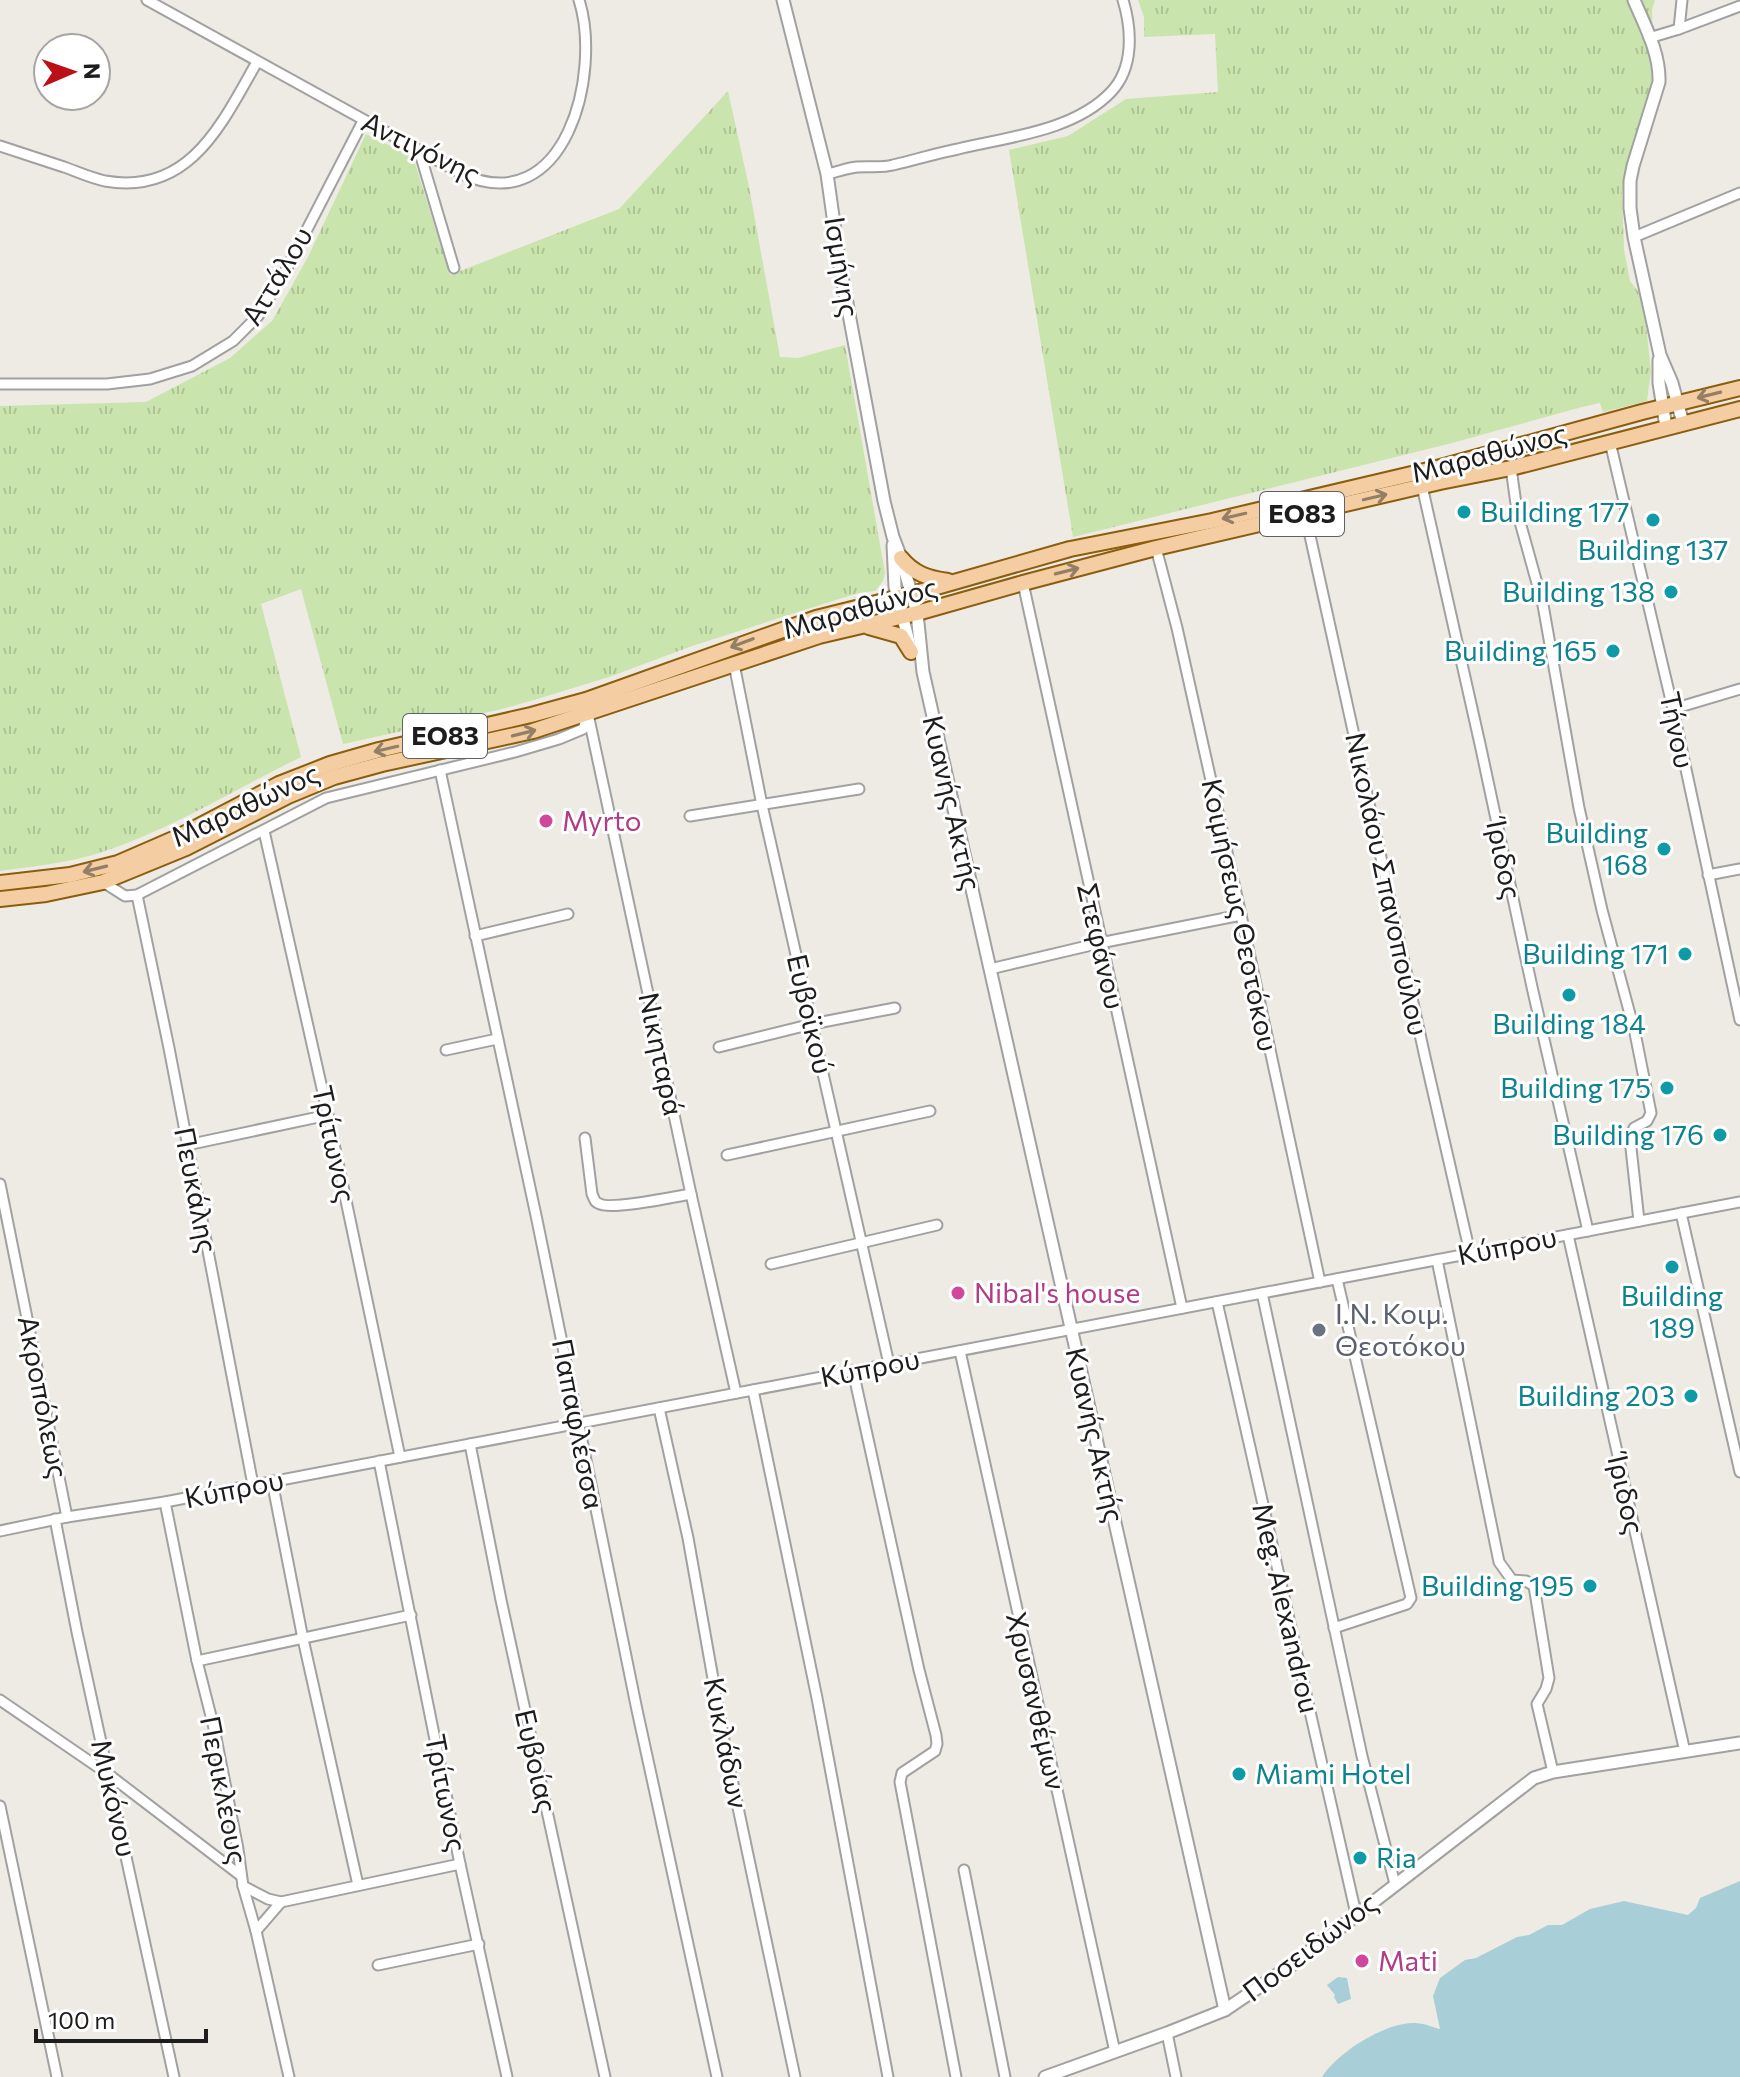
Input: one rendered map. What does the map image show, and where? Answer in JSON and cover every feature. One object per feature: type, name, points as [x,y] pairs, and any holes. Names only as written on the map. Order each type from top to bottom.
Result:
[{"type":"main road","name":"Μαραθώνος","points":[[0,883],[70,875],[105,867],[178,837],[279,784],[330,764],[573,704],[802,622],[1070,549],[1212,521],[1437,468],[1740,388]]},
{"type":"main road","name":"Μαραθώνος","points":[[0,899],[46,894],[103,882],[186,848],[288,796],[334,777],[533,731],[819,636],[910,615],[1156,548],[1511,468],[1740,409]]},
{"type":"main road","points":[[901,558],[919,574],[953,582]]},
{"type":"main road","points":[[857,627],[895,633],[901,636],[911,652]]},
{"type":"street","name":"Αντιγόνης","points":[[147,0],[363,121],[467,176],[488,182],[525,177],[546,162],[570,130],[582,94],[587,46],[579,0]]},
{"type":"street","name":"Ισμήνης","points":[[783,0],[827,174],[847,305],[893,537]]},
{"type":"street","points":[[827,174],[855,168],[891,166],[1043,130],[1081,115],[1111,92],[1122,75],[1130,32],[1123,0]]},
{"type":"street","points":[[1634,0],[1657,56],[1659,82],[1636,153],[1630,181],[1630,208],[1660,355],[1683,423]]},
{"type":"street","points":[[1679,29],[1682,0]]},
{"type":"street","points":[[1649,38],[1740,6]]},
{"type":"street","points":[[0,146],[104,181],[139,182],[162,177],[185,164],[210,139],[257,62]]},
{"type":"street","name":"Αττάλου","points":[[0,384],[107,384],[150,379],[181,371],[223,349],[252,324],[265,307],[363,121]]},
{"type":"street","points":[[419,150],[454,268]]},
{"type":"street","points":[[1634,237],[1740,193]]},
{"type":"street","points":[[1660,355],[1659,383],[1666,427]]},
{"type":"street","name":"Τήνου","points":[[1610,442],[1673,709],[1740,1020]]},
{"type":"street","points":[[1511,468],[1517,511],[1549,635],[1579,808],[1635,1033],[1651,1113],[1647,1121],[1634,1128],[1630,1139],[1639,1221]]},
{"type":"street","name":"Ίριδος","points":[[1422,486],[1588,1231]]},
{"type":"street","name":"Νικολάου Σπανοπούλου","points":[[1305,513],[1470,1253]]},
{"type":"street","points":[[893,537],[901,558],[910,615]]},
{"type":"street","points":[[893,537],[893,569],[905,596]]},
{"type":"street","name":"Κοιμήσεως Θεοτόκου","points":[[1156,548],[1177,628],[1320,1282]]},
{"type":"street","name":"Στεφάνου","points":[[1023,583],[1182,1308]]},
{"type":"street","name":"Κυανής Ακτής","points":[[910,615],[911,652],[923,672]]},
{"type":"street","name":"Κυανής Ακτής","points":[[910,615],[1225,2010]]},
{"type":"street","name":"Ευβοϊκού","points":[[734,664],[762,805],[889,1364]]},
{"type":"street","points":[[1673,709],[1740,689]]},
{"type":"street","points":[[103,882],[125,896],[137,895],[326,798],[559,739],[583,729],[588,714]]},
{"type":"street","name":"Νικηταρά","points":[[588,714],[736,1393]]},
{"type":"street","name":"Παπαφλέσσα","points":[[440,770],[717,2077]]},
{"type":"street","points":[[690,816],[859,789]]},
{"type":"street","name":"Τρίτωνος","points":[[264,831],[400,1457]]},
{"type":"street","points":[[1708,875],[1740,869]]},
{"type":"street","name":"Πευκάλης","points":[[137,895],[253,1485]]},
{"type":"street","points":[[475,936],[568,914]]},
{"type":"street","points":[[990,969],[1241,915]]},
{"type":"street","points":[[719,1047],[895,1008]]},
{"type":"street","points":[[446,1050],[497,1039]]},
{"type":"street","points":[[727,1155],[930,1111]]},
{"type":"street","points":[[187,1145],[328,1115]]},
{"type":"street","points":[[585,1138],[592,1194],[595,1202],[602,1206],[691,1194]]},
{"type":"street","name":"Ακροπόλεως","points":[[0,1184],[67,1517]]},
{"type":"street","name":"Κύπρου","points":[[0,1531],[1740,1202]]},
{"type":"street","points":[[1681,1213],[1740,1472]]},
{"type":"street","points":[[771,1264],[937,1225]]},
{"type":"street","name":"Ίριδος","points":[[1568,1235],[1685,1752]]},
{"type":"street","points":[[1437,1260],[1499,1562],[1512,1580],[1526,1581],[1534,1586],[1549,1678],[1537,1704],[1553,1772]]},
{"type":"street","points":[[1334,1628],[1407,1604],[1411,1598],[1337,1279]]},
{"type":"street","points":[[1262,1293],[1362,1756],[1395,1884]]},
{"type":"street","name":"Meg. Alexandrou","points":[[1217,1302],[1356,1914]]},
{"type":"street","name":"Χρυσανθέμων","points":[[960,1351],[1115,2052]]},
{"type":"street","points":[[853,1371],[936,1735],[935,1751],[902,1773],[900,1782],[956,2077]]},
{"type":"street","points":[[753,1390],[817,1698],[888,2077]]},
{"type":"street","name":"Κυκλάδων","points":[[659,1408],[688,1538],[725,1746],[795,2077]]},
{"type":"street","name":"Ευβοίας","points":[[470,1444],[605,2077]]},
{"type":"street","name":"Τρίτωνος","points":[[379,1461],[460,1864],[507,2077]]},
{"type":"street","points":[[272,1481],[303,1639],[358,1885]]},
{"type":"street","name":"Περικλέους","points":[[165,1502],[197,1661],[214,1728],[238,1849],[240,1875],[289,2077]]},
{"type":"street","name":"Μυκόνου","points":[[55,1519],[174,2077]]},
{"type":"street","points":[[197,1661],[411,1615]]},
{"type":"street","points":[[0,1700],[108,1774],[240,1875]]},
{"type":"street","name":"Ποσειδώνος","points":[[1045,2077],[1225,2010],[1293,1964],[1534,1778],[1553,1772],[1740,1743]]},
{"type":"street","points":[[0,1806],[57,2077]]},
{"type":"street","points":[[243,1886],[281,1902],[460,1864]]},
{"type":"street","points":[[964,1870],[1005,2077]]},
{"type":"street","points":[[256,1931],[281,1902]]},
{"type":"street","points":[[378,1965],[479,1944]]},
{"type":"street","points":[[1167,2033],[1176,2077]]},
{"type":"green space","points":[[1138,0],[1655,0],[1652,10],[1653,84],[1622,192],[1624,250],[1630,281],[1643,298],[1651,371],[1647,401],[1603,412],[1600,403],[1582,407],[1452,443],[1073,537],[1009,150],[1068,136],[1126,99],[1218,92],[1215,34],[1144,37],[1144,17]]},
{"type":"green space","points":[[728,91],[780,357],[798,358],[845,345],[885,573],[875,591],[858,593],[801,611],[534,700],[343,744],[301,589],[261,604],[301,757],[128,843],[77,859],[0,871],[0,406],[146,402],[230,358],[272,321],[308,257],[366,134],[413,157],[450,275],[619,209]]},
{"type":"water","points":[[1740,1881],[1740,2077],[1322,2077],[1350,2049],[1376,2033],[1415,2023],[1440,2029],[1433,1996],[1440,1978],[1465,1960],[1476,1958],[1548,1925],[1562,1925],[1590,1909],[1624,1901],[1688,1915],[1696,1908],[1700,1898]]},
{"type":"water","points":[[1338,1977],[1347,1978],[1351,1999],[1338,2004],[1327,1985]]},
{"type":"place","name":"Building 177","points":[[1464,512]]},
{"type":"place","name":"Building 137","points":[[1653,520]]},
{"type":"place","name":"Building 138","points":[[1671,592]]},
{"type":"place","name":"Building 165","points":[[1613,651]]},
{"type":"place","name":"Myrto","points":[[546,821]]},
{"type":"place","name":"Building 168","points":[[1664,849]]},
{"type":"place","name":"Building 171","points":[[1685,954]]},
{"type":"place","name":"Building 184","points":[[1569,995]]},
{"type":"place","name":"Building 175","points":[[1667,1088]]},
{"type":"place","name":"Building 176","points":[[1720,1135]]},
{"type":"place","name":"Building 189","points":[[1672,1267]]},
{"type":"place","name":"Nibal's house","points":[[958,1293]]},
{"type":"place","name":"Ι.Ν. Κοιμ. Θεοτόκου","points":[[1319,1330]]},
{"type":"place","name":"Building 203","points":[[1691,1396]]},
{"type":"place","name":"Building 195","points":[[1590,1586]]},
{"type":"place","name":"Miami Hotel","points":[[1239,1774]]},
{"type":"place","name":"Ria","points":[[1360,1858]]},
{"type":"place","name":"Mati","points":[[1362,1961]]}]
